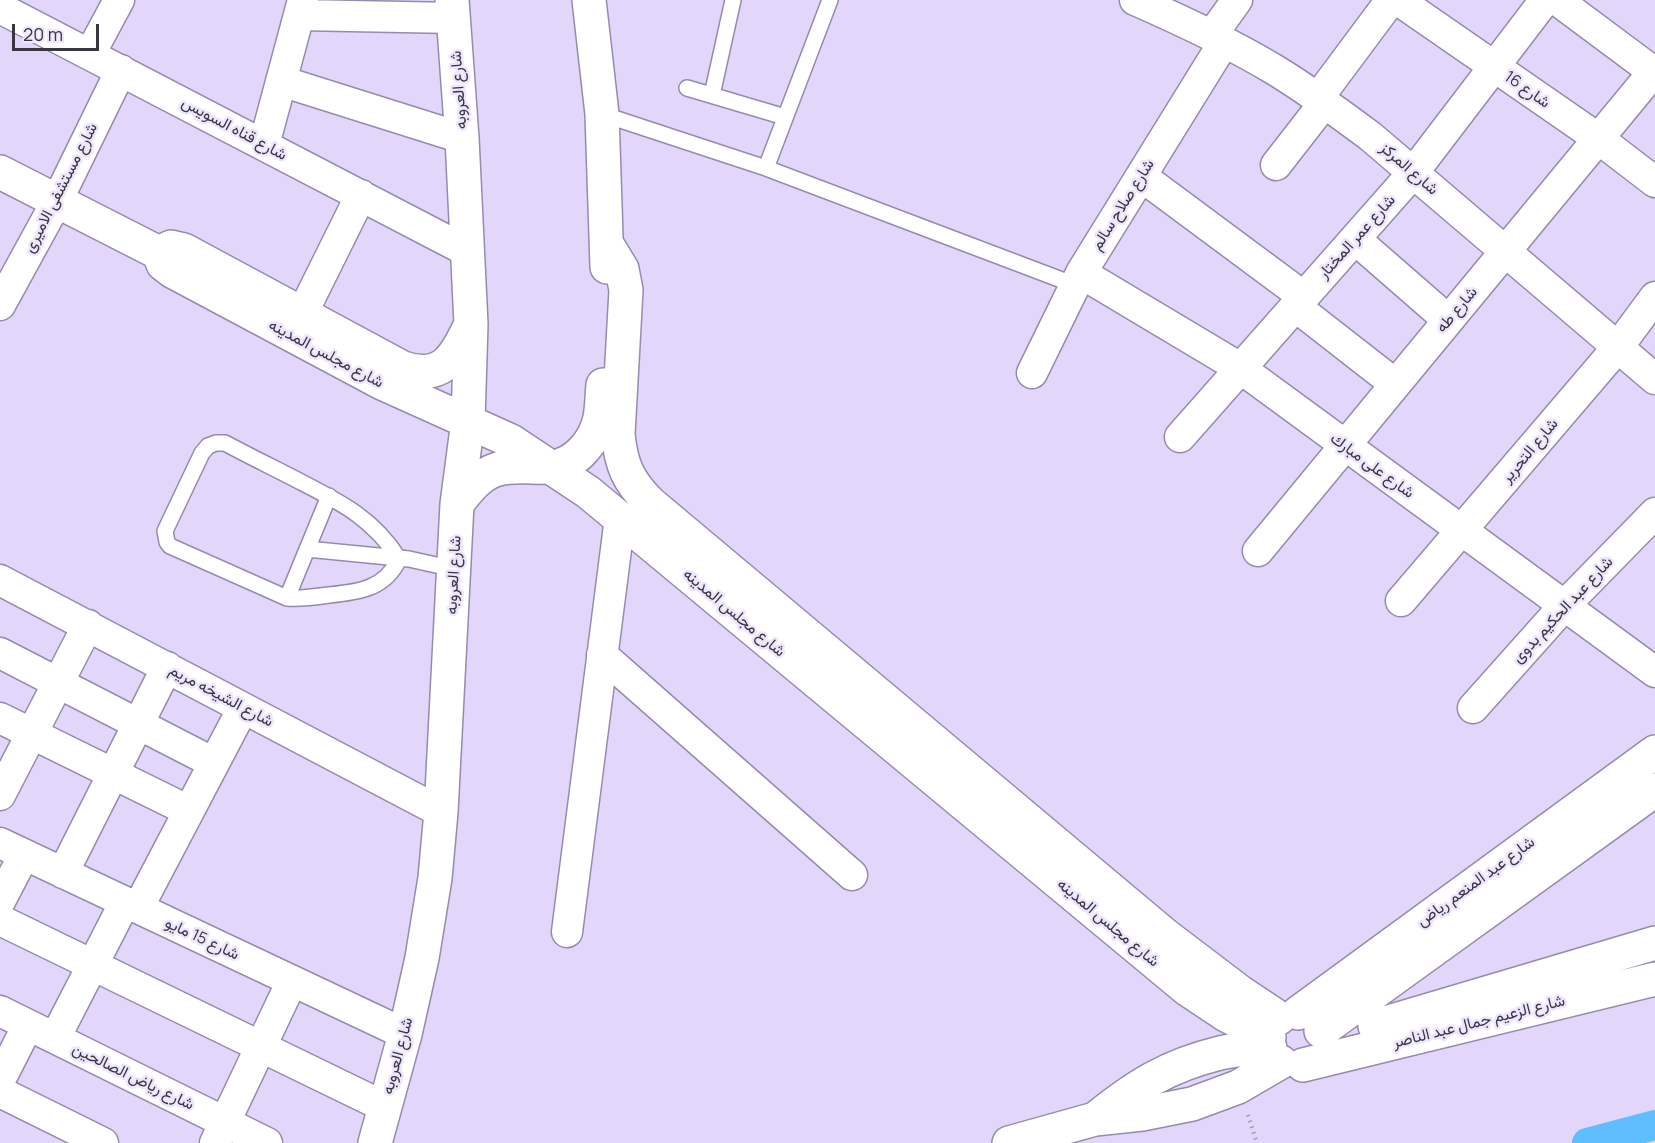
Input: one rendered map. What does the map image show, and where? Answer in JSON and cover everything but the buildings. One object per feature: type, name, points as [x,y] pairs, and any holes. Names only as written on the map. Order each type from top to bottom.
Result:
[{"type":"street","points":[[90,54],[119,0]]},
{"type":"street","points":[[457,504],[472,484],[494,471],[519,466],[563,465],[580,453],[593,437],[600,418],[606,336],[608,246],[602,114],[589,0]]},
{"type":"street","name":"شارع المركز","points":[[1135,0],[1218,38],[1322,100],[1370,136],[1655,379]]},
{"type":"street","name":"شارع صلاح سالم","points":[[1032,373],[1078,279],[1141,176],[1237,0]]},
{"type":"street","points":[[1276,165],[1391,0]]},
{"type":"street","name":"شارع 16","points":[[1398,0],[1599,139],[1655,183]]},
{"type":"street","name":"شارع عمر المختار","points":[[1180,437],[1413,173],[1545,0]]},
{"type":"street","points":[[1557,0],[1654,72]]},
{"type":"street","name":"شارع قناه السويس","points":[[0,8],[467,250]]},
{"type":"street","points":[[264,145],[301,8],[453,9]]},
{"type":"street","name":"شارع العروبه","points":[[375,1143],[405,1034],[422,958],[435,878],[441,812],[457,504],[468,421],[471,324],[453,9]]},
{"type":"street","name":"شارع مستشفى الاميرى","points":[[0,305],[57,201],[121,70]]},
{"type":"street","name":"شارع طه","points":[[1258,550],[1654,72]]},
{"type":"street","points":[[281,81],[462,138]]},
{"type":"street","name":"شارع مجلس المدينه","points":[[0,172],[159,253],[163,264],[172,272],[382,383],[511,441],[588,492],[1187,989],[1227,1015],[1293,1039]]},
{"type":"street","points":[[1141,176],[1300,301],[1395,384]]},
{"type":"street","points":[[302,314],[361,195]]},
{"type":"street","points":[[1355,239],[1448,320]]},
{"type":"street","name":"شارع مجلس المدينه","points":[[608,246],[621,268],[626,290],[618,434],[620,454],[626,472],[636,489],[668,519],[1165,935],[1239,992],[1293,1039]]},
{"type":"street","name":"شارع مجلس المدينه","points":[[159,253],[171,248],[184,250],[403,368],[419,374],[435,371],[449,362],[459,350],[471,324]]},
{"type":"street","name":"شارع على مبارك","points":[[1078,279],[1240,368],[1655,672]]},
{"type":"street","name":"شارع التحرير","points":[[1401,601],[1618,347],[1655,297]]},
{"type":"street","name":"شارع عبد الحكيم بدوى","points":[[1473,708],[1564,606],[1655,513]]},
{"type":"street","points":[[567,932],[620,518]]},
{"type":"street","name":"شارع الشيخه مريم","points":[[0,580],[441,812]]},
{"type":"street","points":[[0,795],[88,626]]},
{"type":"street","points":[[0,653],[214,763]]},
{"type":"street","points":[[602,655],[852,875]]},
{"type":"street","points":[[63,873],[167,667]]},
{"type":"street","points":[[55,1038],[93,965],[189,811],[243,708]]},
{"type":"street","points":[[0,718],[189,811]]},
{"type":"street","name":"شارع عبد المنعم رياض","points":[[1293,1039],[1655,752]]},
{"type":"street","name":"شارع عبد المنعم رياض","points":[[1293,1039],[1655,790]]},
{"type":"street","points":[[0,902],[12,849]]},
{"type":"street","name":"شارع 15 مايو","points":[[12,849],[405,1034]]},
{"type":"street","points":[[0,920],[385,1107]]},
{"type":"street","name":"شارع الزعيم جمال عبد الناصر","points":[[1009,1143],[1095,1119],[1142,1114],[1192,1104],[1238,1086],[1293,1039],[1655,943]]},
{"type":"street","name":"شارع الزعيم جمال عبد الناصر","points":[[1293,1039],[1655,979]]},
{"type":"street","points":[[220,1132],[292,981]]},
{"type":"street","name":"شارع رياض الصالحين","points":[[0,1011],[55,1038],[220,1132],[267,1143]]},
{"type":"street","points":[[0,1080],[28,1025]]},
{"type":"street","points":[[0,1092],[104,1143]]},
{"type":"lane","points":[[712,95],[733,0]]},
{"type":"lane","points":[[766,168],[830,0]]},
{"type":"lane","points":[[687,88],[786,117]]},
{"type":"lane","points":[[602,114],[766,168],[1078,279]]},
{"type":"lane","points":[[225,443],[329,496],[360,515],[391,546],[399,559],[394,570],[384,580],[363,590],[287,598],[170,546],[165,531],[202,453],[208,446],[225,443]]},
{"type":"lane","points":[[287,598],[329,496]]},
{"type":"lane","points":[[307,549],[417,560],[454,569]]},
{"type":"waterway","points":[[1587,1143],[1655,1125]]}]
